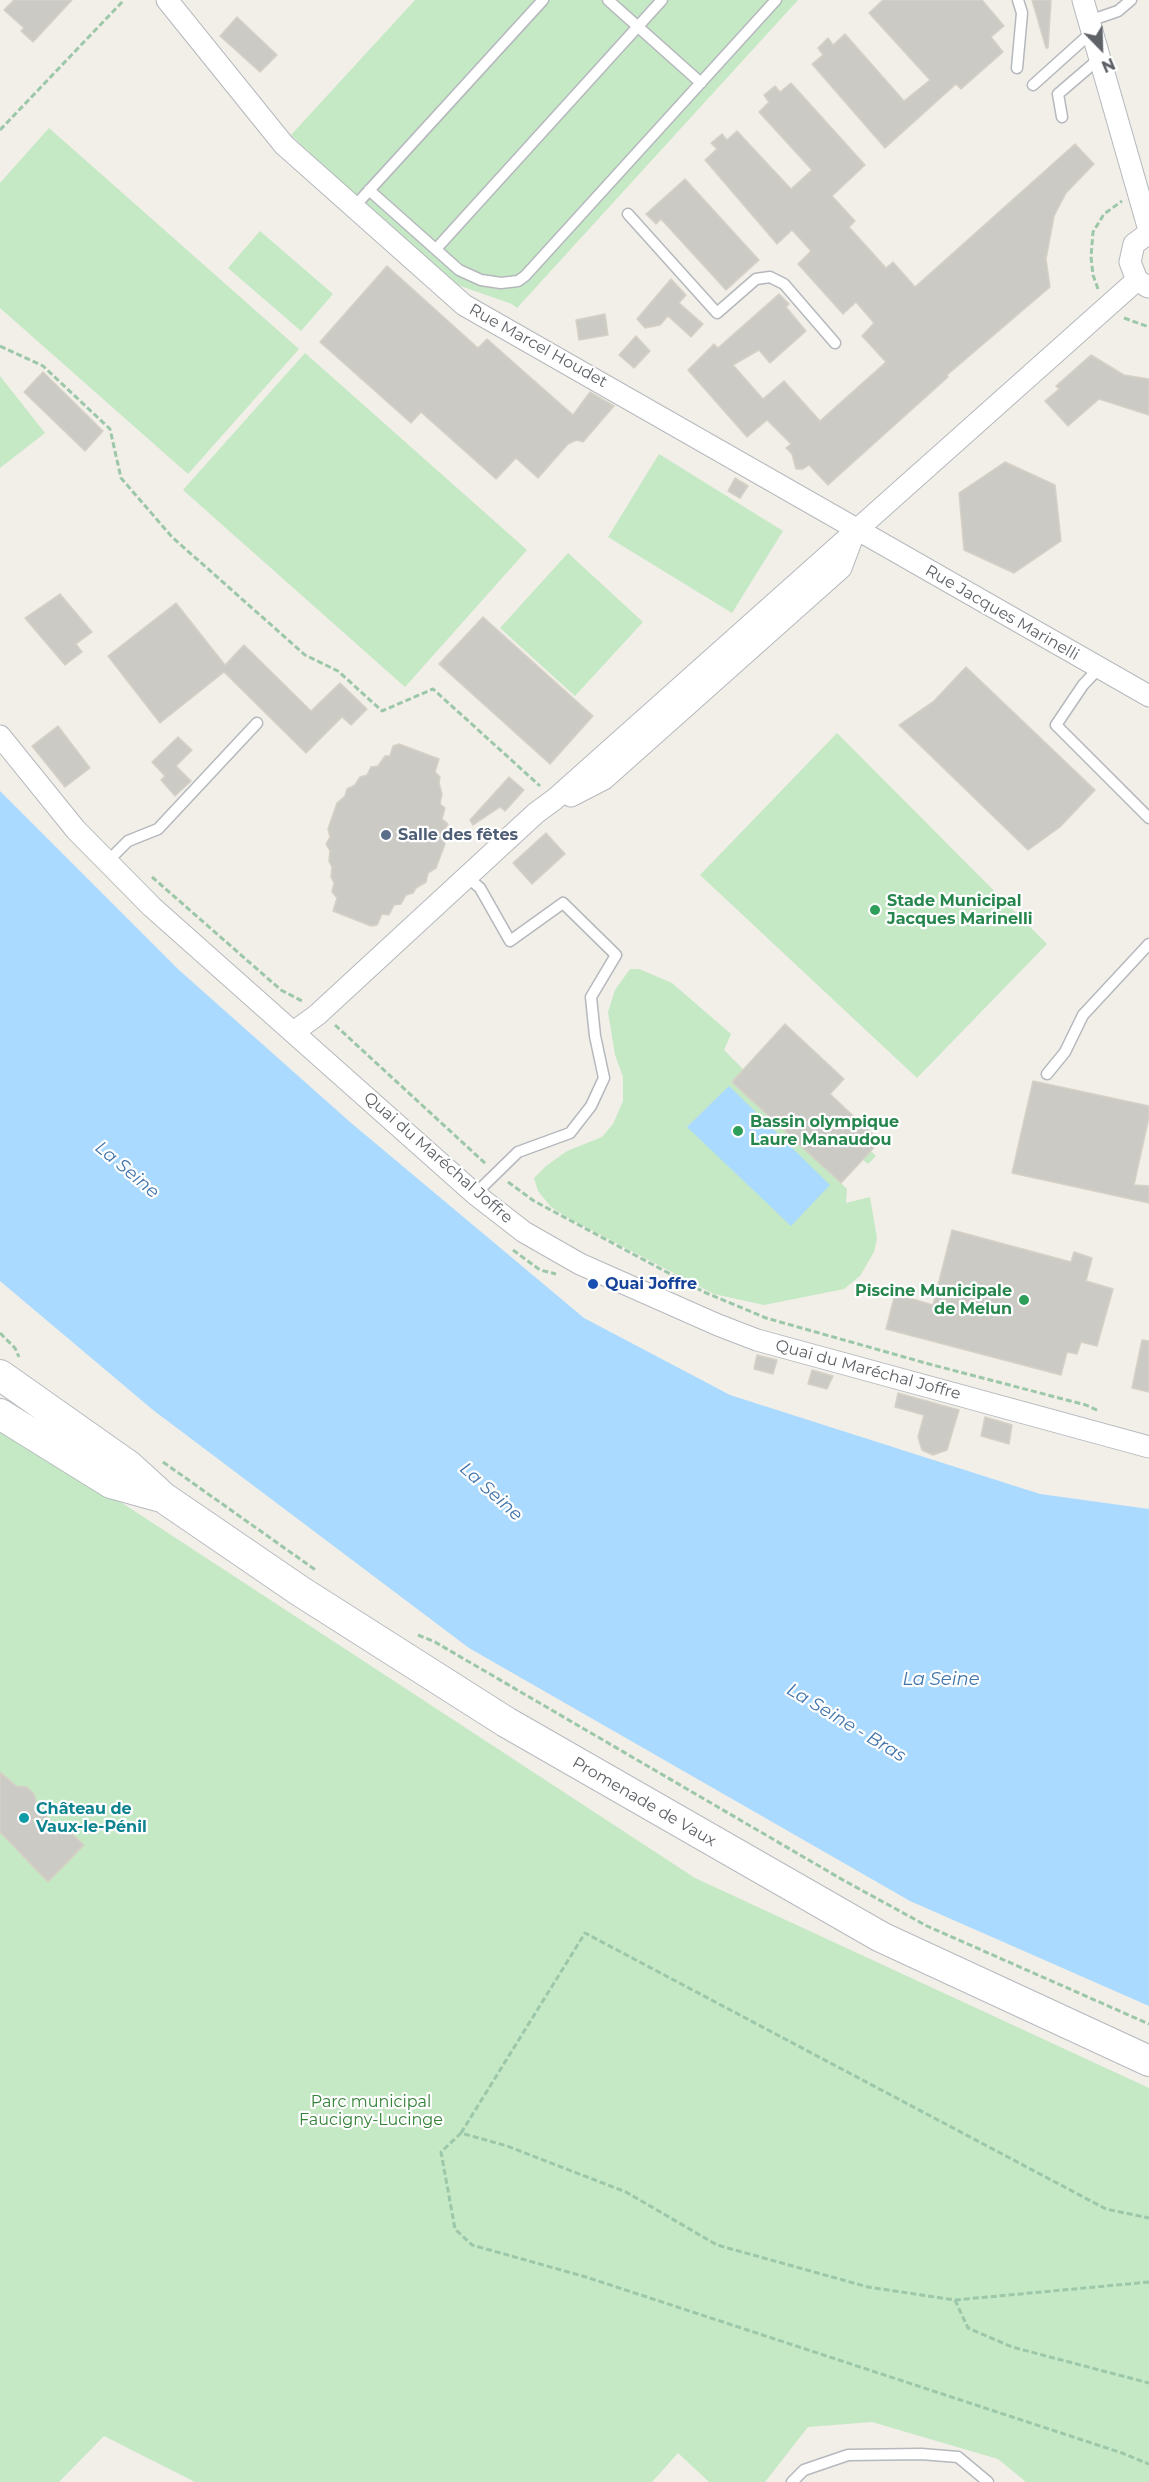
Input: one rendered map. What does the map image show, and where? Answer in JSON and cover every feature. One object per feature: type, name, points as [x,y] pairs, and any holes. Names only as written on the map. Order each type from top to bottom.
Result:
[{"type":"main road","points":[[11,1371],[129,1466],[164,1498]]},
{"type":"main road","points":[[0,1414],[111,1483],[164,1498]]},
{"type":"main road","name":"Promenade de Vaux","points":[[164,1498],[300,1591],[507,1722],[813,1899],[939,1966],[1149,2061]]},
{"type":"street","name":"Rue Marcel Houdet","points":[[167,0],[284,145],[464,305],[666,418],[856,530]]},
{"type":"street","points":[[294,1031],[317,1015],[536,813],[555,799],[856,530],[1143,283],[1130,262],[1130,253],[1134,244],[1149,232],[1083,0]]},
{"type":"street","points":[[536,813],[604,779],[841,568],[856,530]]},
{"type":"street","name":"Rue Jacques Marinelli","points":[[856,530],[1149,696]]},
{"type":"street","name":"Quai du Maréchal Joffre","points":[[0,736],[75,830],[152,907],[475,1194],[524,1232],[580,1264],[757,1340],[1149,1447]]},
{"type":"lane","points":[[354,207],[543,0]]},
{"type":"lane","points":[[608,0],[701,83]]},
{"type":"lane","points":[[436,249],[662,0]]},
{"type":"lane","points":[[369,190],[459,270],[481,280],[501,283],[518,281],[776,0]]},
{"type":"lane","points":[[1017,68],[1022,13],[1018,0]]},
{"type":"lane","points":[[1033,86],[1091,26],[1118,11],[1131,0]]},
{"type":"lane","points":[[1062,117],[1058,94],[1100,58]]},
{"type":"lane","points":[[628,214],[717,313],[756,279],[764,276],[770,277],[784,284],[835,343]]},
{"type":"lane","points":[[1100,668],[1083,685],[1056,725],[1149,818]]},
{"type":"lane","points":[[107,862],[128,841],[158,829],[257,723]]},
{"type":"lane","points":[[466,876],[480,888],[510,941],[563,903],[616,955],[591,997],[595,1036],[604,1078],[591,1106],[570,1133],[518,1152],[475,1194]]},
{"type":"lane","points":[[1047,1074],[1065,1053],[1083,1015],[1149,944]]},
{"type":"lane","points":[[792,2482],[804,2470],[848,2455],[921,2454],[958,2457],[988,2482]]},
{"type":"path","points":[[0,130],[124,0]]},
{"type":"path","points":[[0,345],[43,366],[110,429],[121,478],[172,537],[305,655],[338,671],[382,711],[433,689],[555,799]]},
{"type":"path","points":[[150,875],[281,990],[310,1005],[317,1015],[334,1024],[497,1174],[534,1201],[704,1292],[766,1318],[1086,1405],[1103,1413]]},
{"type":"path","points":[[0,1333],[15,1348],[11,1371]]},
{"type":"path","points":[[159,1459],[321,1574]]},
{"type":"path","points":[[414,1634],[435,1642],[833,1875],[927,1926],[1149,2024]]},
{"type":"path","points":[[1149,2218],[1106,2209],[585,1933],[461,2133],[441,2152],[455,2229],[472,2245],[586,2277],[1122,2453],[1149,2464]]},
{"type":"path","points":[[461,2133],[507,2146],[626,2192],[717,2245],[868,2287],[955,2300],[1149,2282]]},
{"type":"path","points":[[955,2300],[968,2328],[1012,2347],[1149,2383]]},
{"type":"green space","points":[[415,0],[798,0],[517,308],[512,304],[443,280],[291,135]]},
{"type":"green space","points":[[49,128],[299,349],[188,474],[0,308],[0,183]]},
{"type":"green space","points":[[260,231],[333,294],[301,331],[228,268]]},
{"type":"green space","points":[[305,353],[527,550],[405,687],[183,490]]},
{"type":"green space","points":[[0,376],[45,433],[0,468]]},
{"type":"green space","points":[[659,454],[783,531],[732,613],[608,537]]},
{"type":"green space","points":[[568,553],[643,622],[575,696],[500,628]]},
{"type":"green space","name":"Stade Municipal Jacques Marinelli","points":[[837,733],[1047,944],[917,1078],[700,875]]},
{"type":"green space","name":"Bassin olympique Laure Manaudou","points":[[630,969],[639,969],[672,983],[731,1034],[724,1050],[743,1069],[771,1040],[880,1141],[871,1151],[876,1156],[868,1164],[863,1160],[841,1183],[847,1189],[846,1203],[870,1197],[877,1238],[874,1252],[860,1276],[844,1289],[764,1305],[714,1294],[572,1220],[551,1207],[538,1191],[534,1178],[567,1151],[602,1137],[613,1124],[623,1101],[623,1077],[615,1055],[608,1012],[615,990]]},
{"type":"green space","name":"Parc municipal Faucigny-Lucinge","points":[[0,1423],[695,1878],[1149,2088],[1149,2482],[1026,2482],[998,2459],[872,2422],[808,2427],[765,2482],[709,2482],[678,2453],[652,2482],[195,2482],[104,2436],[59,2482],[0,2482]]},
{"type":"water","name":"La Seine","points":[[0,791],[179,970],[350,1122],[584,1318],[730,1395],[1040,1494],[1149,1509],[1149,2006],[910,1901],[469,1648],[153,1410],[0,1281]]},
{"type":"water","points":[[729,1086],[830,1185],[791,1226],[687,1127]]},
{"type":"building","points":[[14,0],[72,0],[33,42],[21,31],[24,28],[4,10]]},
{"type":"building","points":[[883,0],[982,0],[1004,26],[991,37],[1003,52],[961,89],[956,84],[885,148],[812,64],[823,55],[818,48],[828,38],[833,45],[845,34],[904,101],[930,80],[869,13]]},
{"type":"building","points":[[1032,0],[1051,0],[1048,48],[1046,48]]},
{"type":"building","points":[[237,17],[277,55],[260,72],[220,36]]},
{"type":"building","points":[[791,83],[865,165],[832,196],[855,221],[849,227],[886,268],[893,262],[915,287],[1075,144],[1094,164],[1066,193],[1054,216],[1046,259],[1050,287],[947,375],[948,377],[828,485],[809,465],[803,469],[796,469],[792,454],[786,448],[791,444],[767,420],[747,437],[688,370],[714,344],[718,348],[779,294],[789,304],[786,307],[806,331],[770,363],[759,350],[733,365],[763,399],[784,381],[820,421],[886,362],[862,336],[874,323],[856,302],[843,314],[798,264],[811,251],[792,230],[777,244],[705,160],[717,149],[711,143],[722,134],[727,140],[737,131],[791,189],[812,170],[759,112],[769,102],[764,95],[775,86],[780,92]]},
{"type":"building","points":[[685,179],[759,260],[726,290],[661,219],[656,224],[646,214]]},
{"type":"building","points":[[387,266],[478,348],[487,339],[573,415],[590,392],[614,406],[583,442],[577,440],[568,444],[538,478],[516,458],[496,479],[421,412],[411,423],[320,342]]},
{"type":"building","points":[[671,279],[686,295],[679,303],[703,324],[691,337],[668,316],[660,325],[645,328],[637,319]]},
{"type":"building","points":[[605,314],[608,335],[579,340],[576,320]]},
{"type":"building","points":[[636,336],[650,351],[634,368],[619,355]]},
{"type":"building","points":[[1091,355],[1124,375],[1149,379],[1149,415],[1099,399],[1068,426],[1045,401],[1059,389],[1056,386]]},
{"type":"building","points":[[43,372],[103,431],[85,451],[24,392]]},
{"type":"building","points":[[1005,462],[1055,485],[1061,541],[1014,573],[964,550],[959,493]]},
{"type":"building","points":[[735,478],[748,486],[740,498],[728,491]]},
{"type":"building","points":[[60,594],[92,632],[76,644],[82,652],[65,665],[25,618]]},
{"type":"building","points":[[176,603],[225,665],[244,645],[311,711],[340,683],[367,709],[351,725],[342,717],[306,753],[224,672],[160,723],[108,656]]},
{"type":"building","points":[[483,617],[593,716],[550,764],[439,664]]},
{"type":"building","points":[[966,667],[1095,790],[1060,827],[1028,850],[899,725],[934,701]]},
{"type":"building","points":[[58,726],[90,768],[65,787],[32,746]]},
{"type":"building","points":[[178,737],[192,750],[176,766],[191,781],[175,796],[161,780],[165,776],[152,762]]},
{"type":"building","name":"Salle des fêtes","points":[[399,744],[439,759],[435,772],[440,777],[442,794],[440,804],[445,808],[442,819],[448,824],[442,834],[445,844],[436,868],[428,873],[426,882],[416,888],[413,893],[406,895],[401,904],[394,905],[389,915],[382,914],[377,925],[371,926],[333,911],[337,898],[332,892],[334,883],[329,861],[330,851],[326,844],[330,837],[328,829],[337,803],[345,796],[347,789],[355,785],[360,777],[367,775],[371,767],[378,766],[385,756],[390,756],[393,746]]},
{"type":"building","points":[[509,777],[524,790],[505,811],[500,807],[473,825],[470,820]]},
{"type":"building","points":[[546,833],[565,854],[532,884],[513,863]]},
{"type":"building","points":[[785,1024],[844,1079],[830,1094],[880,1141],[841,1183],[732,1082]]},
{"type":"building","points":[[1033,1081],[1149,1106],[1149,1117],[1134,1185],[1149,1186],[1149,1203],[1012,1173]]},
{"type":"building","name":"Piscine Municipale de Melun","points":[[952,1230],[1071,1262],[1074,1252],[1092,1258],[1086,1281],[1113,1289],[1097,1346],[1081,1342],[1077,1354],[1067,1352],[1061,1375],[886,1329],[895,1294],[933,1305]]},
{"type":"building","points":[[1142,1340],[1149,1341],[1149,1392],[1132,1388]]},
{"type":"building","points":[[757,1355],[777,1360],[773,1374],[754,1369]]},
{"type":"building","points":[[812,1370],[833,1376],[827,1389],[808,1384]]},
{"type":"building","points":[[898,1393],[959,1410],[947,1450],[933,1455],[922,1450],[918,1437],[924,1415],[895,1407]]},
{"type":"building","points":[[985,1417],[1012,1425],[1009,1444],[981,1436]]},
{"type":"building","name":"Château de Vaux-le-Pénil","points":[[0,1772],[16,1786],[27,1787],[34,1794],[38,1808],[63,1832],[67,1829],[84,1845],[48,1882],[0,1832]]},
{"type":"place","name":"Salle des fêtes","points":[[386,835]]},
{"type":"place","name":"Stade Municipal Jacques Marinelli","points":[[875,910]]},
{"type":"place","name":"Bassin olympique Laure Manaudou","points":[[738,1131]]},
{"type":"place","name":"Quai Joffre","points":[[593,1284]]},
{"type":"place","name":"Piscine Municipale de Melun","points":[[1024,1300]]},
{"type":"place","name":"Château de Vaux-le-Pénil","points":[[24,1818]]},
{"type":"water label","name":"La Seine - Bras","points":[[846,1723]]}]
